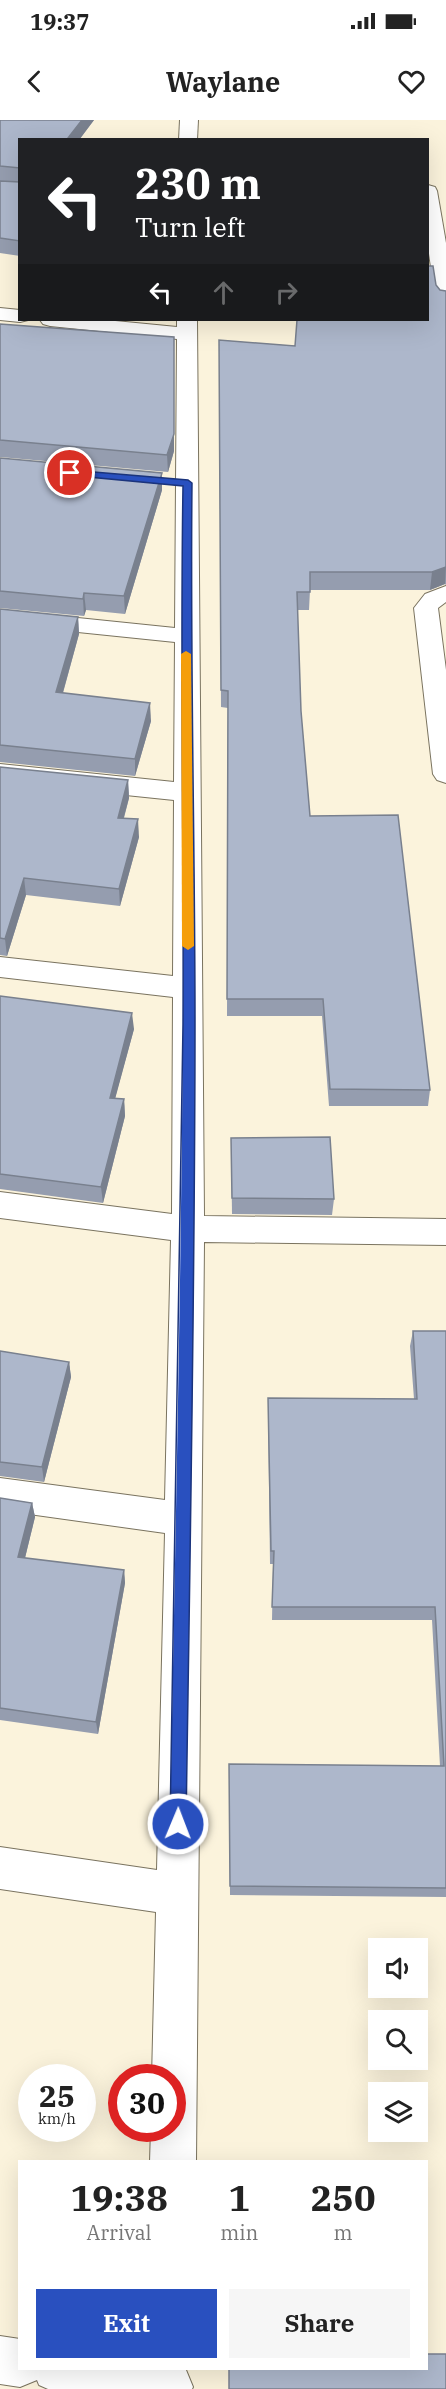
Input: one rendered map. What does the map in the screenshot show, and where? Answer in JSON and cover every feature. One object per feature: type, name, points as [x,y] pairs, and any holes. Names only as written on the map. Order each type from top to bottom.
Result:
[{"type":"street","points":[[188,138],[189,120]]},
{"type":"street","points":[[429,196],[446,301]]},
{"type":"street","points":[[0,314],[18,316]]},
{"type":"street","points":[[70,321],[187,327],[176,482],[185,636],[189,988],[188,1229],[172,2160]]},
{"type":"street","points":[[446,593],[433,599],[426,608],[446,774]]},
{"type":"street","points":[[0,617],[185,636]]},
{"type":"street","points":[[0,773],[187,792]]},
{"type":"street","points":[[0,967],[189,988]]},
{"type":"street","points":[[0,1205],[188,1229],[446,1232]]},
{"type":"street","points":[[0,1494],[183,1519]]},
{"type":"street","points":[[0,1868],[177,1894]]},
{"type":"street","points":[[0,2360],[18,2363]]},
{"type":"street","points":[[73,2370],[169,2381]]},
{"type":"building","points":[[0,120],[82,120],[68,138],[18,138],[18,168],[0,166]]},
{"type":"building","points":[[0,181],[18,182],[18,241],[0,238]]},
{"type":"building","points":[[429,266],[433,266],[436,285],[440,290],[446,291],[446,567],[432,572],[310,572],[310,592],[297,592],[301,711],[310,816],[398,815],[430,1090],[330,1089],[323,999],[227,999],[228,691],[221,690],[219,340],[295,346],[297,321],[429,321]]},
{"type":"building","points":[[0,324],[174,337],[174,434],[167,455],[0,440]]},
{"type":"building","points":[[0,458],[162,473],[124,596],[84,593],[83,599],[0,591]]},
{"type":"building","points":[[0,609],[78,617],[56,692],[150,703],[135,759],[0,745]]},
{"type":"building","points":[[0,767],[128,780],[118,818],[138,819],[119,889],[24,878],[5,939],[0,938]]},
{"type":"building","points":[[0,996],[132,1013],[110,1098],[124,1099],[101,1187],[0,1174]]},
{"type":"building","points":[[330,1137],[334,1199],[232,1198],[231,1138]]},
{"type":"building","points":[[413,1331],[446,1331],[446,1888],[230,1886],[229,1764],[444,1766],[435,1607],[272,1607],[274,1551],[271,1551],[268,1398],[417,1399]]},
{"type":"building","points":[[0,1351],[69,1362],[42,1467],[0,1462]]},
{"type":"building","points":[[0,1498],[32,1503],[18,1557],[124,1570],[96,1722],[0,1708]]},
{"type":"building","points":[[428,2354],[446,2354],[446,2389],[229,2389],[229,2370],[428,2370]]},
{"type":"slow traffic","points":[[186,654],[188,946]]},
{"type":"route","points":[[70,473],[188,483],[185,636],[189,988],[188,1229],[178,1824]]}]
